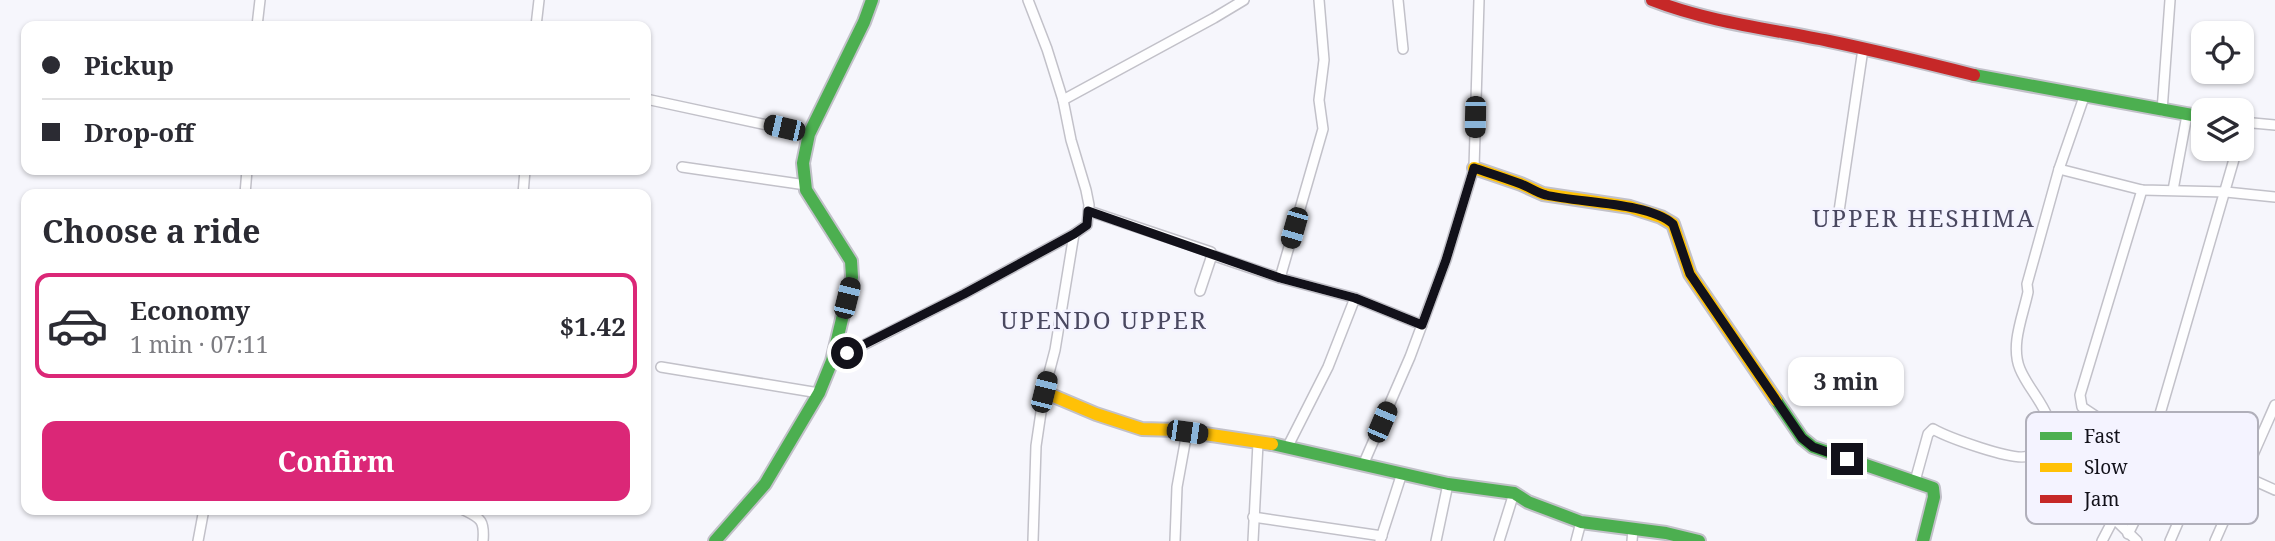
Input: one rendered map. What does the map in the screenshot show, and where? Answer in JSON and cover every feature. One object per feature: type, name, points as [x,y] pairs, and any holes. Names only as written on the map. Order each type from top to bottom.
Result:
[{"type":"street","points":[[258,21],[260,0]]},
{"type":"street","points":[[537,21],[539,0]]},
{"type":"street","points":[[715,541],[765,484],[819,393],[832,361],[852,277],[851,261],[806,190],[803,163],[809,134],[864,22],[872,0]]},
{"type":"street","points":[[832,361],[964,294],[1087,225],[1086,190],[1071,140],[1063,100],[1028,0]]},
{"type":"street","points":[[1063,100],[1244,0]]},
{"type":"street","points":[[1280,278],[1323,129],[1320,100],[1324,60],[1319,0]]},
{"type":"street","points":[[1398,0],[1404,49]]},
{"type":"street","points":[[1363,465],[1422,325],[1446,260],[1474,168],[1479,0]]},
{"type":"street","points":[[1652,0],[1737,24],[1863,48],[1997,80],[2191,116]]},
{"type":"street","points":[[2162,111],[2170,0]]},
{"type":"street","points":[[1838,218],[1863,48]]},
{"type":"street","points":[[2045,412],[2020,369],[2017,342],[2028,292],[2027,284],[2059,169],[2084,97]]},
{"type":"street","points":[[651,100],[809,134]]},
{"type":"street","points":[[2173,190],[2187,115]]},
{"type":"street","points":[[2254,123],[2275,125]]},
{"type":"street","points":[[2162,412],[2234,161]]},
{"type":"street","points":[[682,167],[806,185]]},
{"type":"street","points":[[1474,168],[1545,195],[1598,202],[1667,219],[1673,224],[1690,274],[1802,438],[1827,453],[1933,488],[1934,497],[1923,541]]},
{"type":"street","points":[[2059,169],[2142,190],[2226,192],[2275,197]]},
{"type":"street","points":[[2090,412],[2082,407],[2080,395],[2142,190]]},
{"type":"street","points":[[1088,211],[1280,278],[1355,298],[1422,325]]},
{"type":"street","points":[[1032,541],[1036,446],[1074,234]]},
{"type":"street","points":[[1200,291],[1212,255]]},
{"type":"street","points":[[1288,446],[1328,367],[1355,298]]},
{"type":"street","points":[[660,367],[819,393]]},
{"type":"street","points":[[1044,392],[1096,414],[1142,429],[1187,432],[1288,446],[1448,484],[1514,493],[1528,502],[1581,522],[1633,535],[1666,533],[1699,541]]},
{"type":"street","points":[[2258,445],[2275,405]]},
{"type":"street","points":[[1915,481],[1928,434],[1933,429],[2014,457],[2026,456]]},
{"type":"street","points":[[1175,541],[1177,487],[1187,432]]},
{"type":"street","points":[[1253,541],[1258,443]]},
{"type":"street","points":[[1253,517],[1381,538],[1402,473]]},
{"type":"street","points":[[2258,480],[2275,490]]},
{"type":"street","points":[[1436,541],[1448,484]]},
{"type":"street","points":[[1499,541],[1514,493]]},
{"type":"street","points":[[198,541],[203,515]]},
{"type":"street","points":[[475,515],[482,523],[483,541]]},
{"type":"street","points":[[1576,541],[1581,522]]},
{"type":"street","points":[[2102,541],[2111,524]]},
{"type":"street","points":[[2118,524],[2137,541]]},
{"type":"street","points":[[2129,534],[2134,524]]},
{"type":"street","points":[[2170,541],[2177,524]]},
{"type":"street","points":[[2215,541],[2223,524]]},
{"type":"traffic: fast","points":[[715,541],[765,484],[819,393],[832,361],[852,277],[851,261],[806,190],[803,163],[809,134],[864,22],[872,0]]},
{"type":"traffic: fast","points":[[1974,75],[2191,115]]},
{"type":"traffic: fast","points":[[1776,400],[1802,438],[1813,447],[1933,488],[1934,497],[1923,541]]},
{"type":"traffic: fast","points":[[1272,444],[1448,484],[1514,493],[1528,502],[1581,522],[1666,533],[1699,541]]},
{"type":"traffic: slow","points":[[1474,168],[1543,194],[1630,207],[1673,224],[1690,274],[1776,400]]},
{"type":"traffic: slow","points":[[1044,392],[1096,414],[1142,429],[1178,430],[1272,444]]},
{"type":"traffic: jam","points":[[1652,0],[1717,19],[1847,45],[1974,75]]},
{"type":"district","name":"UPPER HESHIMA","points":[[1924,219]]},
{"type":"district","name":"UPENDO UPPER","points":[[1104,321]]},
{"type":"route","points":[[847,353],[1074,234],[1087,225],[1088,211],[1280,278],[1355,298],[1422,325],[1446,260],[1474,168],[1545,195],[1598,202],[1667,219],[1673,224],[1690,274],[1802,438],[1813,447],[1847,459]]}]
